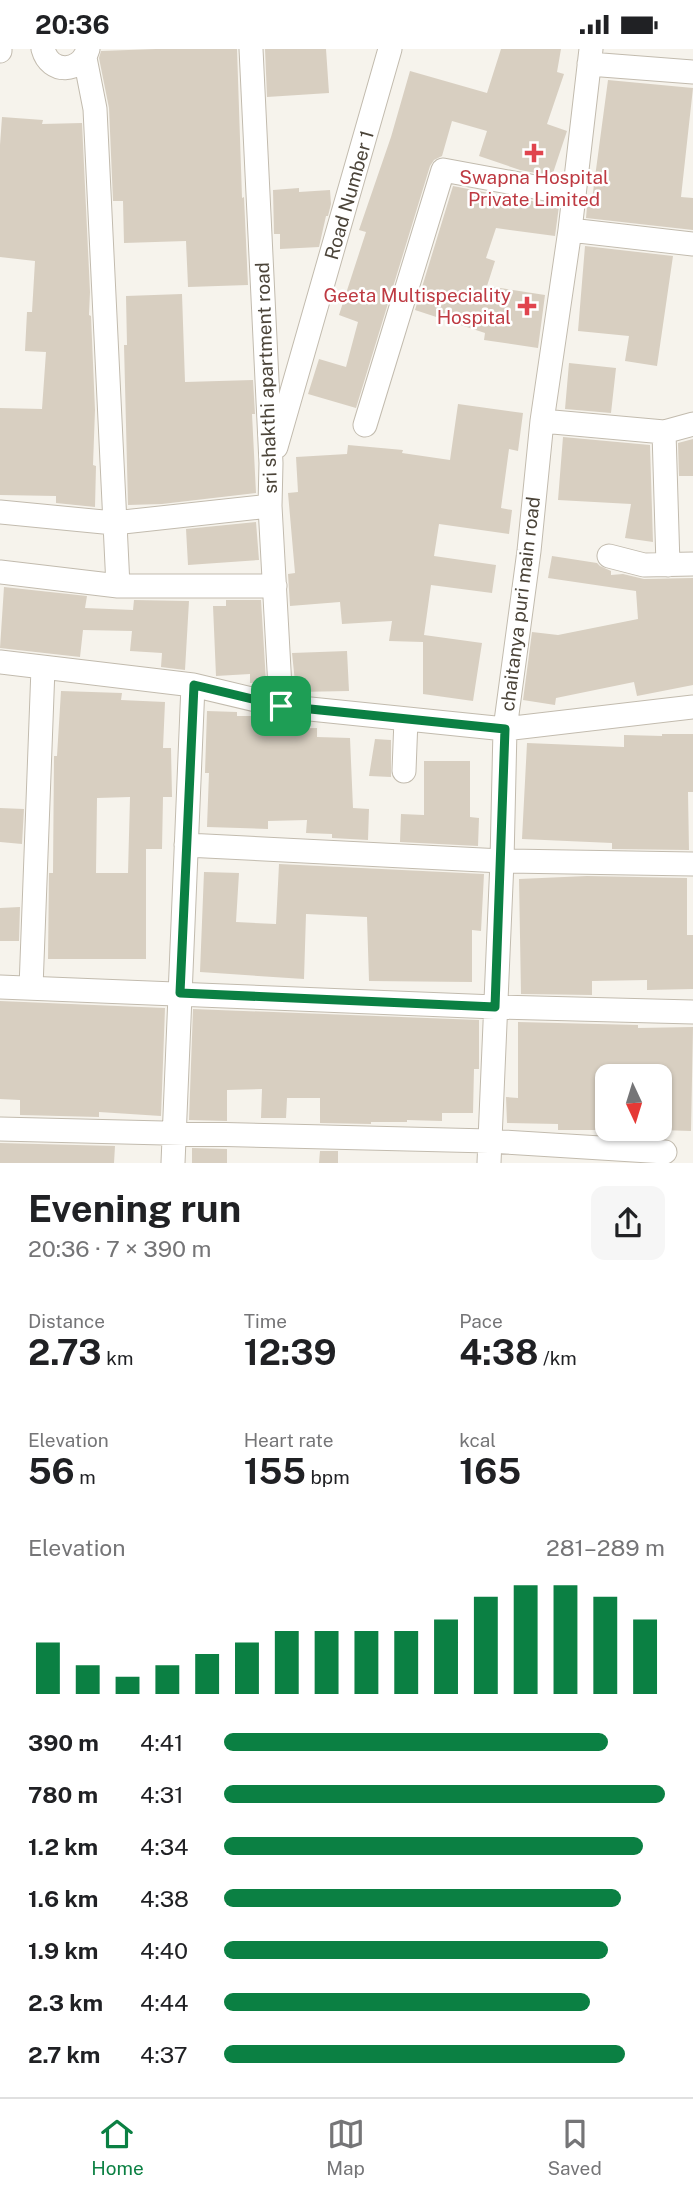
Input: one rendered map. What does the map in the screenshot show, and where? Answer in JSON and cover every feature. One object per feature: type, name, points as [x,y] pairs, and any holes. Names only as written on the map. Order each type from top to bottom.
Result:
[{"type":"street","points":[[43,49],[45,57],[60,68],[73,67],[87,53]]},
{"type":"street","name":"sri shakthi apartment road","points":[[251,49],[281,706]]},
{"type":"street","name":"Road Number 1","points":[[271,463],[390,49]]},
{"type":"street","points":[[87,53],[94,109],[118,586]]},
{"type":"street","points":[[590,56],[693,72]]},
{"type":"street","name":"chaitanya puri main road","points":[[489,1152],[505,729],[590,56]]},
{"type":"street","points":[[365,425],[443,170],[573,194]]},
{"type":"street","points":[[570,230],[693,244]]},
{"type":"street","points":[[542,421],[664,432],[693,424]]},
{"type":"street","points":[[664,432],[668,565]]},
{"type":"street","points":[[0,512],[114,523],[270,506]]},
{"type":"street","points":[[609,556],[644,565],[693,564]]},
{"type":"street","points":[[0,572],[118,586],[275,586]]},
{"type":"street","points":[[0,662],[194,685],[281,706],[505,729],[693,707]]},
{"type":"street","points":[[31,988],[43,668]]},
{"type":"street","points":[[173,1163],[194,685]]},
{"type":"street","points":[[404,771],[406,719]]},
{"type":"street","points":[[186,845],[502,861],[693,864]]},
{"type":"street","points":[[0,987],[495,1007],[693,1011]]},
{"type":"street","points":[[0,1129],[173,1135],[489,1152],[665,1152]]},
{"type":"building","points":[[237,49],[248,285],[188,287],[186,241],[124,243],[123,201],[113,201],[109,108],[99,58],[101,51]]},
{"type":"building","points":[[265,49],[326,49],[329,93],[267,97]]},
{"type":"building","points":[[501,49],[561,49],[557,72],[564,74],[547,124],[567,131],[552,176],[520,170],[479,156],[487,131],[452,121],[442,156],[430,166],[356,408],[308,394],[319,359],[346,367],[358,322],[339,315],[366,232],[359,230],[410,71],[487,93]]},
{"type":"building","points":[[608,80],[693,88],[681,197],[693,198],[693,230],[586,218],[587,206],[591,207]]},
{"type":"building","points":[[2,117],[43,120],[42,124],[82,123],[95,410],[95,507],[56,503],[56,496],[0,495],[0,408],[42,409],[46,352],[25,351],[27,312],[32,312],[35,261],[0,257]]},
{"type":"building","points":[[453,186],[516,201],[516,198],[559,206],[555,236],[496,228],[486,258],[495,261],[487,286],[545,295],[538,348],[484,340],[485,333],[415,310]]},
{"type":"building","points":[[299,188],[299,192],[330,190],[331,204],[319,247],[280,249],[280,234],[274,234],[273,190]]},
{"type":"building","points":[[585,246],[673,256],[657,366],[625,361],[629,336],[578,331]]},
{"type":"building","points":[[182,294],[185,382],[253,380],[256,493],[162,504],[128,505],[124,345],[127,345],[126,296]]},
{"type":"building","points":[[569,363],[616,368],[611,413],[565,409]]},
{"type":"building","points":[[458,404],[523,413],[518,451],[509,449],[501,508],[512,510],[509,534],[439,524],[434,556],[496,565],[492,593],[431,585],[424,635],[482,643],[473,701],[423,694],[423,642],[389,641],[392,621],[342,624],[340,602],[290,606],[288,574],[295,573],[288,493],[298,492],[296,457],[347,454],[348,445],[403,450],[402,453],[450,460]]},
{"type":"building","points":[[563,437],[650,445],[653,542],[625,538],[631,504],[558,500]]},
{"type":"building","points":[[693,439],[693,476],[679,476],[678,443]]},
{"type":"building","points":[[256,522],[259,560],[188,565],[186,529]]},
{"type":"building","points":[[552,556],[597,563],[611,571],[611,575],[623,574],[644,579],[693,578],[693,685],[637,696],[634,682],[556,698],[555,705],[523,700],[532,632],[558,635],[638,619],[636,591],[548,578]]},
{"type":"building","points":[[4,587],[87,596],[85,608],[133,610],[134,600],[189,601],[185,670],[161,667],[162,653],[130,651],[132,631],[83,630],[80,657],[0,648]]},
{"type":"building","points":[[226,600],[261,600],[266,682],[250,683],[250,674],[216,676],[213,606],[226,606]]},
{"type":"building","points":[[347,651],[349,691],[296,692],[292,653]]},
{"type":"building","points":[[61,691],[122,693],[121,700],[165,702],[163,748],[171,748],[172,797],[163,797],[162,849],[146,849],[146,959],[48,959],[49,873],[53,873],[54,756],[57,756]],"holes":[[[130,797],[128,873],[96,873],[97,798]]]},
{"type":"building","points":[[207,711],[237,712],[237,716],[264,716],[275,719],[275,729],[317,728],[317,737],[350,738],[353,808],[369,809],[368,840],[306,833],[307,820],[268,821],[268,829],[207,827]]},
{"type":"building","points":[[693,734],[693,792],[688,792],[689,850],[612,849],[612,843],[522,839],[527,743],[624,747],[624,735]]},
{"type":"building","points":[[375,739],[391,740],[391,777],[369,776]]},
{"type":"building","points":[[424,761],[470,761],[470,817],[479,818],[478,846],[400,842],[401,814],[424,815]]},
{"type":"building","points":[[0,808],[24,809],[22,844],[0,842]]},
{"type":"building","points":[[279,864],[484,874],[481,931],[472,930],[472,982],[369,981],[367,917],[306,914],[304,979],[200,972],[204,872],[239,873],[236,922],[276,924]]},
{"type":"building","points":[[587,876],[687,878],[687,935],[693,935],[693,989],[647,990],[647,980],[592,981],[592,995],[521,994],[519,879]]},
{"type":"building","points":[[20,907],[19,941],[0,941],[0,908]]},
{"type":"building","points":[[0,1001],[165,1008],[161,1116],[99,1112],[99,1117],[20,1115],[20,1100],[0,1099]]},
{"type":"building","points":[[193,1009],[479,1020],[479,1069],[474,1069],[473,1113],[442,1113],[442,1121],[320,1123],[320,1098],[287,1098],[286,1118],[261,1118],[262,1089],[227,1090],[227,1121],[189,1120]]},
{"type":"building","points":[[518,1022],[638,1025],[638,1028],[693,1027],[691,1131],[672,1130],[672,1064],[595,1064],[595,1130],[558,1130],[558,1124],[507,1123],[506,1097],[518,1098]]},
{"type":"building","points":[[0,1143],[115,1146],[114,1163],[0,1163]]},
{"type":"building","points":[[192,1148],[227,1149],[227,1163],[192,1163]]},
{"type":"building","points":[[320,1151],[338,1151],[338,1163],[319,1163]]},
{"type":"place","name":"Swapna Hospital Private Limited","points":[[534,153]]},
{"type":"place","name":"Geeta Multispeciality Hospital","points":[[527,306]]},
{"type":"route","points":[[194,685],[281,706],[505,729],[495,1007],[180,993],[194,685]]}]
